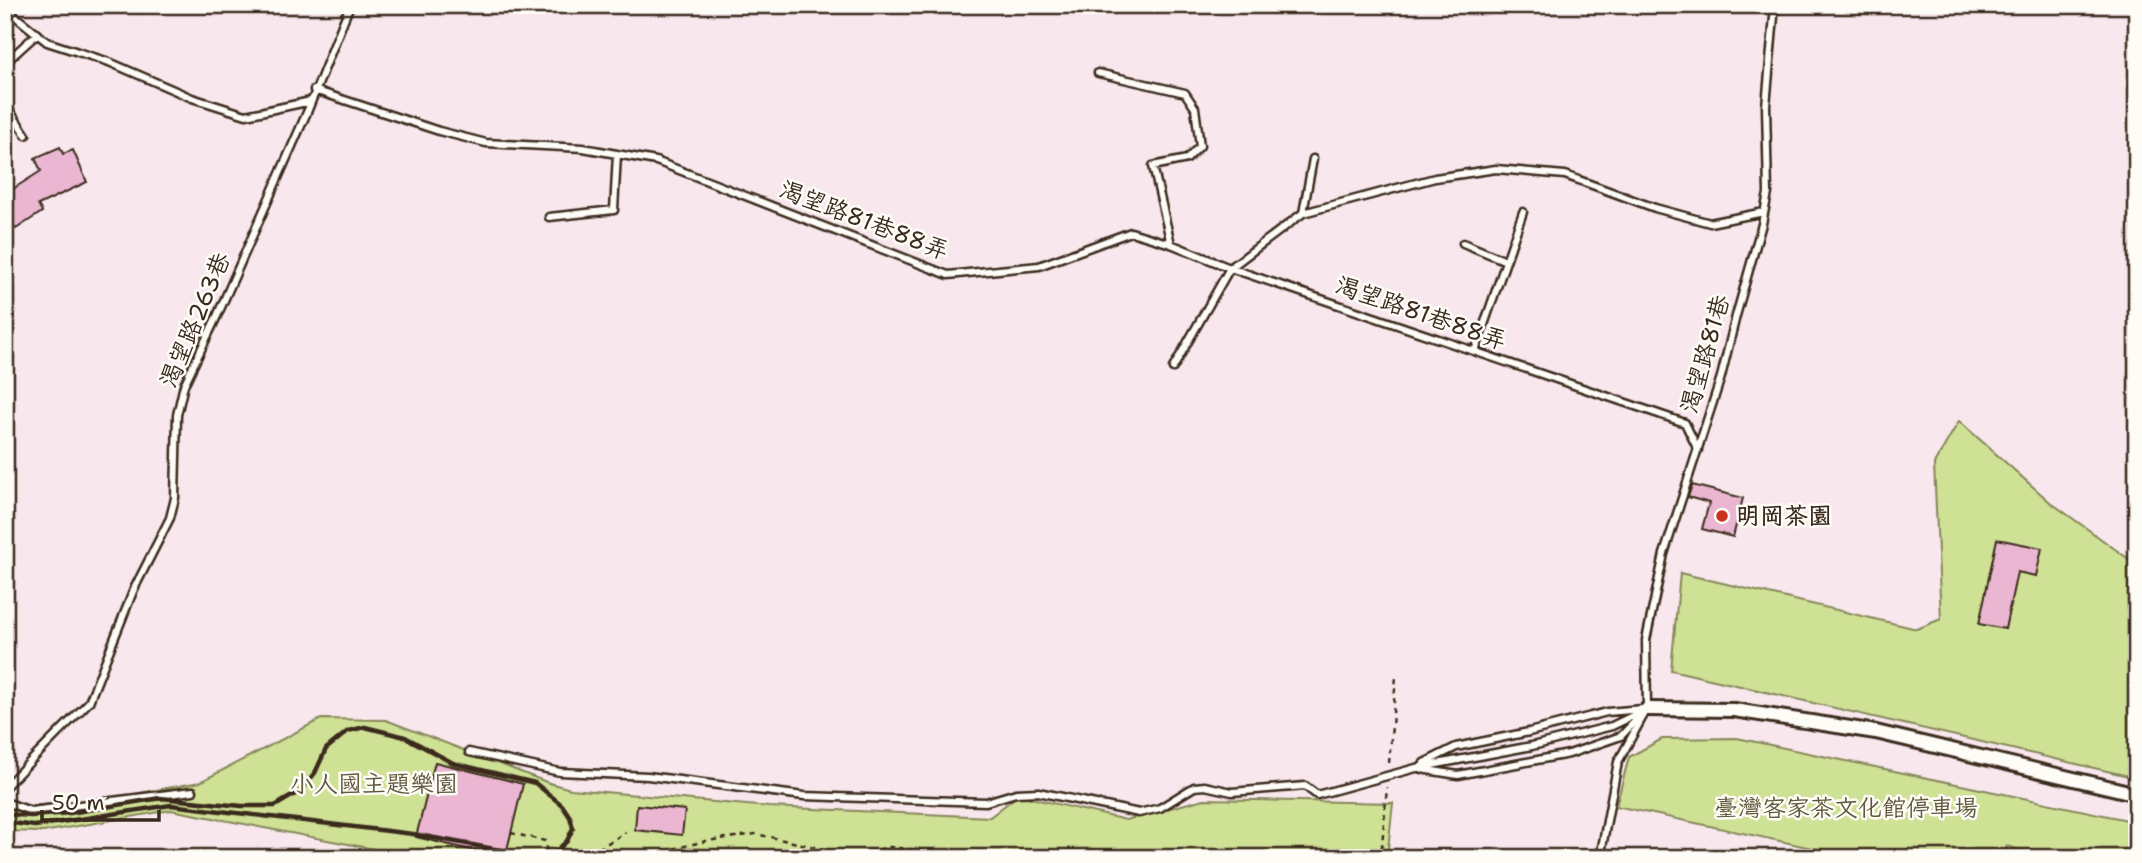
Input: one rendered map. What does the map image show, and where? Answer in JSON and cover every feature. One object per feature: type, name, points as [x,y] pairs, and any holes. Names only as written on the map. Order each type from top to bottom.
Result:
[{"type":"street","points":[[1647,709],[1734,710],[1876,732],[2137,794]]},
{"type":"lane","name":"渴望路263巷","points":[[5,787],[89,702],[134,589],[170,518],[175,499],[177,415],[184,385],[218,314],[350,5]]},
{"type":"lane","name":"渴望路81巷","points":[[1647,709],[1646,640],[1664,554],[1721,377],[1768,193],[1766,106],[1774,5]]},
{"type":"lane","points":[[5,15],[15,16],[47,41],[109,62],[192,98],[246,115],[311,101]]},
{"type":"lane","points":[[5,63],[37,34]]},
{"type":"lane","points":[[1098,73],[1185,93],[1195,108],[1200,146],[1187,159],[1153,166],[1171,244]]},
{"type":"lane","name":"渴望路81巷88弄","points":[[314,90],[439,131],[486,143],[583,148],[656,160],[948,275],[1039,266],[1131,232],[1685,423],[1698,450]]},
{"type":"lane","points":[[5,104],[26,135]]},
{"type":"lane","points":[[549,217],[614,210],[617,154]]},
{"type":"lane","points":[[1304,213],[1312,159]]},
{"type":"lane","points":[[1173,368],[1230,268],[1304,213],[1435,178],[1496,169],[1565,175],[1655,208],[1710,223],[1764,212]]},
{"type":"lane","points":[[1475,351],[1524,212]]},
{"type":"lane","points":[[1463,243],[1506,261]]},
{"type":"lane","points":[[469,752],[561,772],[648,776],[804,796],[986,802],[1016,793],[1038,792],[1139,813],[1160,808],[1194,787],[1205,786],[1232,792],[1304,786],[1317,795],[1416,768],[1532,746],[1612,726],[1647,709]]},
{"type":"lane","points":[[1416,768],[1456,747],[1607,712],[1647,709]]},
{"type":"lane","points":[[1416,768],[1458,775],[1569,754],[1621,736],[1647,709]]},
{"type":"lane","points":[[1600,858],[1618,762],[1647,709]]},
{"type":"lane","points":[[5,803],[32,811],[193,791]]},
{"type":"path","points":[[596,858],[598,849],[626,832]]},
{"type":"path","points":[[511,833],[545,841],[548,858]]},
{"type":"path","points":[[634,858],[706,841],[756,834],[852,855],[890,847],[982,858]]},
{"type":"green space","points":[[1959,421],[2050,502],[2137,565],[2137,778],[1671,670],[1680,573],[1917,629],[1941,619],[1934,464]]},
{"type":"green space","name":"小人國主題樂園","points":[[321,719],[386,720],[571,789],[769,807],[990,817],[1018,795],[1126,820],[1204,799],[1393,803],[1387,858],[421,858],[171,810],[43,832],[5,831],[5,807],[91,802],[200,782]]},
{"type":"green space","name":"臺灣客家茶文化館停車場","points":[[1737,738],[2137,822],[2137,858],[2045,858],[2007,846],[2005,858],[1859,858],[1616,806],[1629,757],[1662,739]]},
{"type":"building","points":[[60,147],[63,154],[73,150],[87,182],[38,205],[42,212],[16,229],[5,213],[5,194],[41,171],[35,158]]},
{"type":"building","name":"明岡茶園","points":[[1692,485],[1743,498],[1733,537],[1702,529],[1709,503],[1688,497]]},
{"type":"building","points":[[1997,539],[2042,548],[2036,576],[2017,572],[2005,629],[1979,624]]},
{"type":"building","points":[[435,762],[523,784],[505,858],[416,837]]},
{"type":"building","points":[[637,805],[685,810],[682,835],[635,830]]},
{"type":"railway","points":[[5,814],[31,816],[70,813],[160,798],[242,806],[275,806],[302,790],[315,773],[326,749],[348,731],[365,727],[405,737],[453,763],[535,783],[562,805],[573,828],[567,841],[553,854],[547,855],[516,853],[413,834],[171,805],[35,826],[5,822]]},
{"type":"place","name":"明岡茶園","points":[[1722,516]]}]
